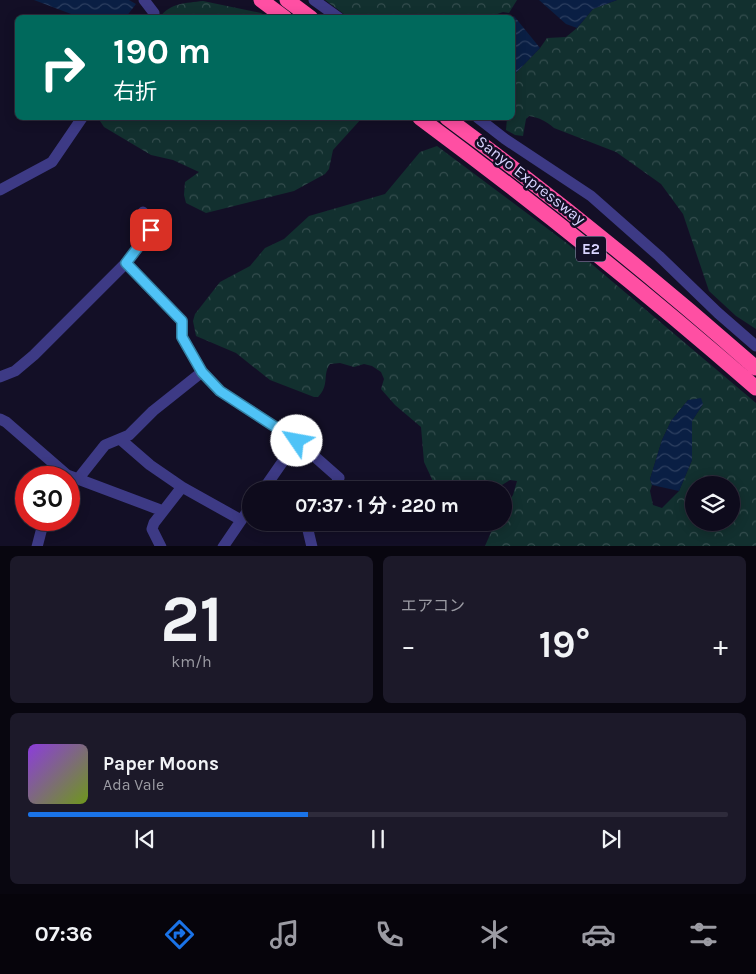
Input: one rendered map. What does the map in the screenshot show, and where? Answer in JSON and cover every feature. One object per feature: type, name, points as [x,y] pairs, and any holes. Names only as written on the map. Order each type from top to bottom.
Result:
[{"type":"highway","points":[[261,0],[281,15]]},
{"type":"highway","points":[[287,0],[307,15]]},
{"type":"highway","name":"Sanyo Expressway","points":[[423,120],[595,251],[756,388]]},
{"type":"highway","name":"Sanyo Expressway","points":[[450,120],[606,240],[756,368]]},
{"type":"street","points":[[144,0],[154,13],[153,15]]},
{"type":"street","points":[[314,0],[335,15]]},
{"type":"street","points":[[0,190],[52,162],[81,120]]},
{"type":"street","points":[[481,120],[505,139],[591,196],[756,346]]},
{"type":"street","points":[[0,377],[15,371],[34,355],[126,263],[151,230],[143,212]]},
{"type":"street","points":[[126,263],[182,321],[182,337],[202,372],[220,391],[297,441],[339,478],[338,481]]},
{"type":"street","points":[[80,476],[105,444],[129,435],[153,411],[202,372]]},
{"type":"street","points":[[0,419],[6,422],[53,466]]},
{"type":"street","points":[[120,439],[150,465],[182,487],[241,520],[223,546]]},
{"type":"street","points":[[268,481],[297,441]]},
{"type":"street","points":[[80,480],[163,511]]},
{"type":"street","points":[[161,546],[152,528],[182,487]]},
{"type":"street","points":[[37,546],[41,531]]},
{"type":"street","points":[[308,531],[312,546]]},
{"type":"green space","points":[[325,0],[517,0],[509,13],[503,12],[495,15],[345,15]]},
{"type":"green space","points":[[617,0],[756,0],[756,329],[736,316],[709,291],[683,214],[661,184],[616,152],[554,128],[540,119],[529,116],[526,119],[523,136],[515,135],[506,130],[507,120],[515,120],[515,74],[547,38],[566,37],[577,28],[593,9]]},
{"type":"green space","points":[[203,1],[264,15],[162,15],[174,6]]},
{"type":"green space","points":[[360,120],[333,150],[329,169],[325,174],[294,191],[206,213],[186,203],[184,195],[185,182],[199,172],[173,160],[151,155],[104,127],[100,121]]},
{"type":"green space","points":[[437,146],[568,244],[756,403],[756,546],[485,546],[492,531],[512,531],[512,496],[517,481],[433,481],[424,462],[421,427],[395,405],[381,389],[384,379],[381,372],[372,366],[364,364],[354,367],[340,363],[330,364],[326,372],[322,393],[318,397],[314,397],[270,380],[236,353],[196,336],[193,321],[195,314],[220,282],[250,266],[265,248],[284,239],[309,216],[385,194],[420,152]],"holes":[[[688,400],[703,404],[692,421],[692,460],[685,476],[740,476],[740,531],[685,531],[685,477],[679,491],[662,508],[653,505],[650,479],[662,440],[671,421]]]},
{"type":"water","points":[[34,0],[129,0],[136,4],[128,15],[74,15]]},
{"type":"water","points":[[539,0],[617,0],[593,9],[577,28],[566,24]]},
{"type":"water","points":[[515,17],[540,48],[515,74]]},
{"type":"water","points":[[701,398],[703,404],[692,421],[692,460],[679,491],[652,485],[650,479],[662,440],[671,421],[688,400]]},
{"type":"route","points":[[151,230],[126,263],[182,321],[182,337],[202,372],[220,391],[297,441]]}]
